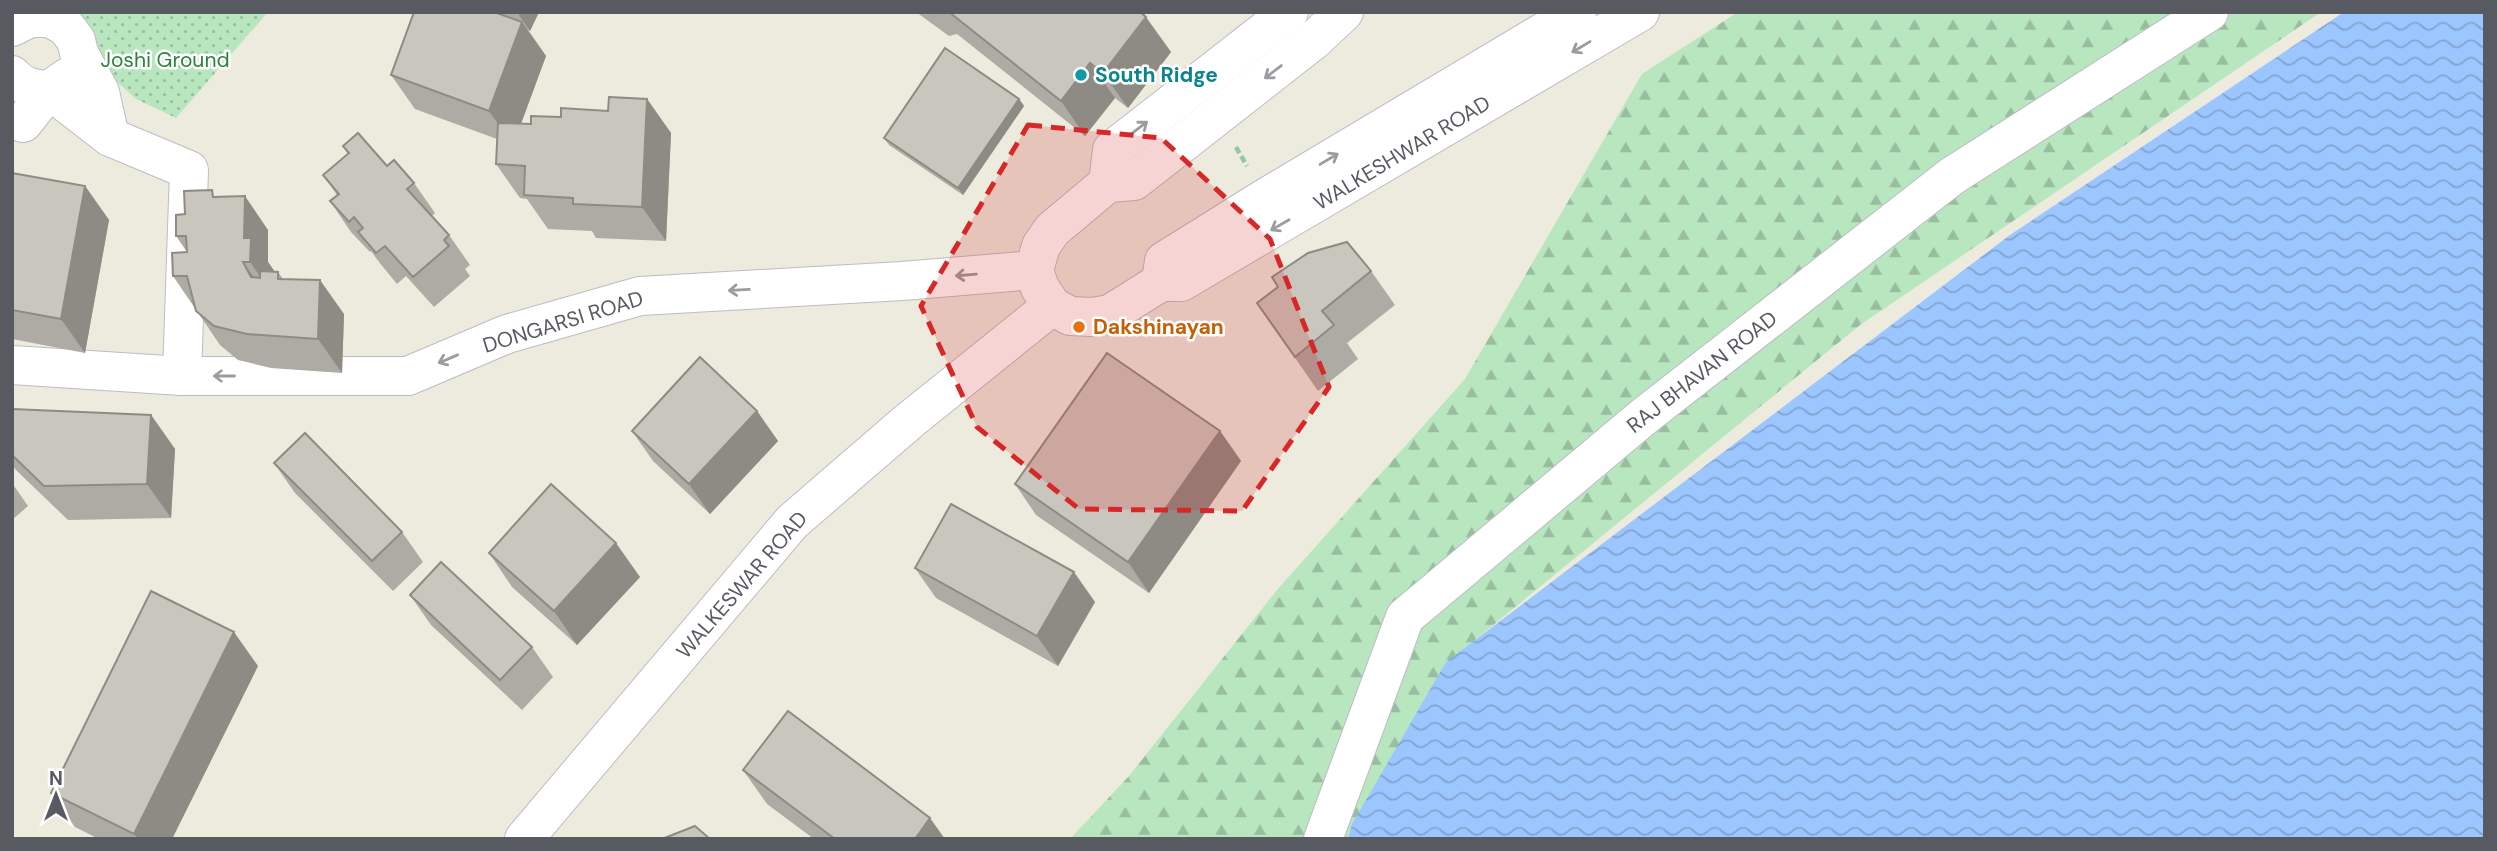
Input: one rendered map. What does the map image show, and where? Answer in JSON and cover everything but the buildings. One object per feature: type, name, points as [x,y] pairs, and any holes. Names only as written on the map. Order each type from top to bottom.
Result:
[{"type":"street","points":[[1052,306],[1040,288],[1034,270],[1041,246],[1052,230],[1108,183],[1134,181],[1313,41],[1344,12]]},
{"type":"street","name":"WALKESHWAR ROAD","points":[[1161,282],[1164,261],[1577,12]]},
{"type":"street","name":"WALKESHWAR ROAD","points":[[1052,306],[1070,316],[1110,314],[1161,282],[1181,282],[1640,12]]},
{"type":"street","name":"RAJ BHAVAN ROAD","points":[[1323,839],[1405,617],[1642,418],[1952,176],[2209,12]]},
{"type":"street","points":[[1108,183],[1112,150],[1286,13],[1313,41]]},
{"type":"street","points":[[12,27],[30,18],[51,15],[66,27],[76,40],[79,53],[100,92],[110,137]]},
{"type":"street","points":[[18,123],[49,90],[64,81],[74,70],[79,53]]},
{"type":"street","points":[[12,75],[30,88],[49,90],[110,137]]},
{"type":"street","points":[[18,123],[110,137],[189,170],[181,376]]},
{"type":"street","name":"DONGARSI ROAD","points":[[12,365],[181,376],[408,376],[507,334],[640,296],[902,281],[1034,270]]},
{"type":"street","name":"WALKESWAR ROAD","points":[[524,839],[792,523],[909,422],[1052,306]]},
{"type":"path","points":[[1230,137],[1265,198]]},
{"type":"highlighted area","points":[[1028,125],[1161,138],[1270,239],[1329,387],[1242,511],[1079,509],[977,427],[921,306]]},
{"type":"green space","name":"Joshi Ground","points":[[80,12],[268,12],[176,118],[136,99],[92,59]]},
{"type":"green space","points":[[1738,12],[2321,12],[1860,325],[1470,644],[1398,839],[1070,839],[1129,776],[1277,590],[1465,379],[1642,74]]},
{"type":"water","points":[[2344,12],[2485,12],[2485,839],[1348,839],[1352,824],[1446,662],[2010,235]]},
{"type":"place","name":"South Ridge","points":[[1081,75]]},
{"type":"place","name":"Dakshinayan","points":[[1079,327]]}]
